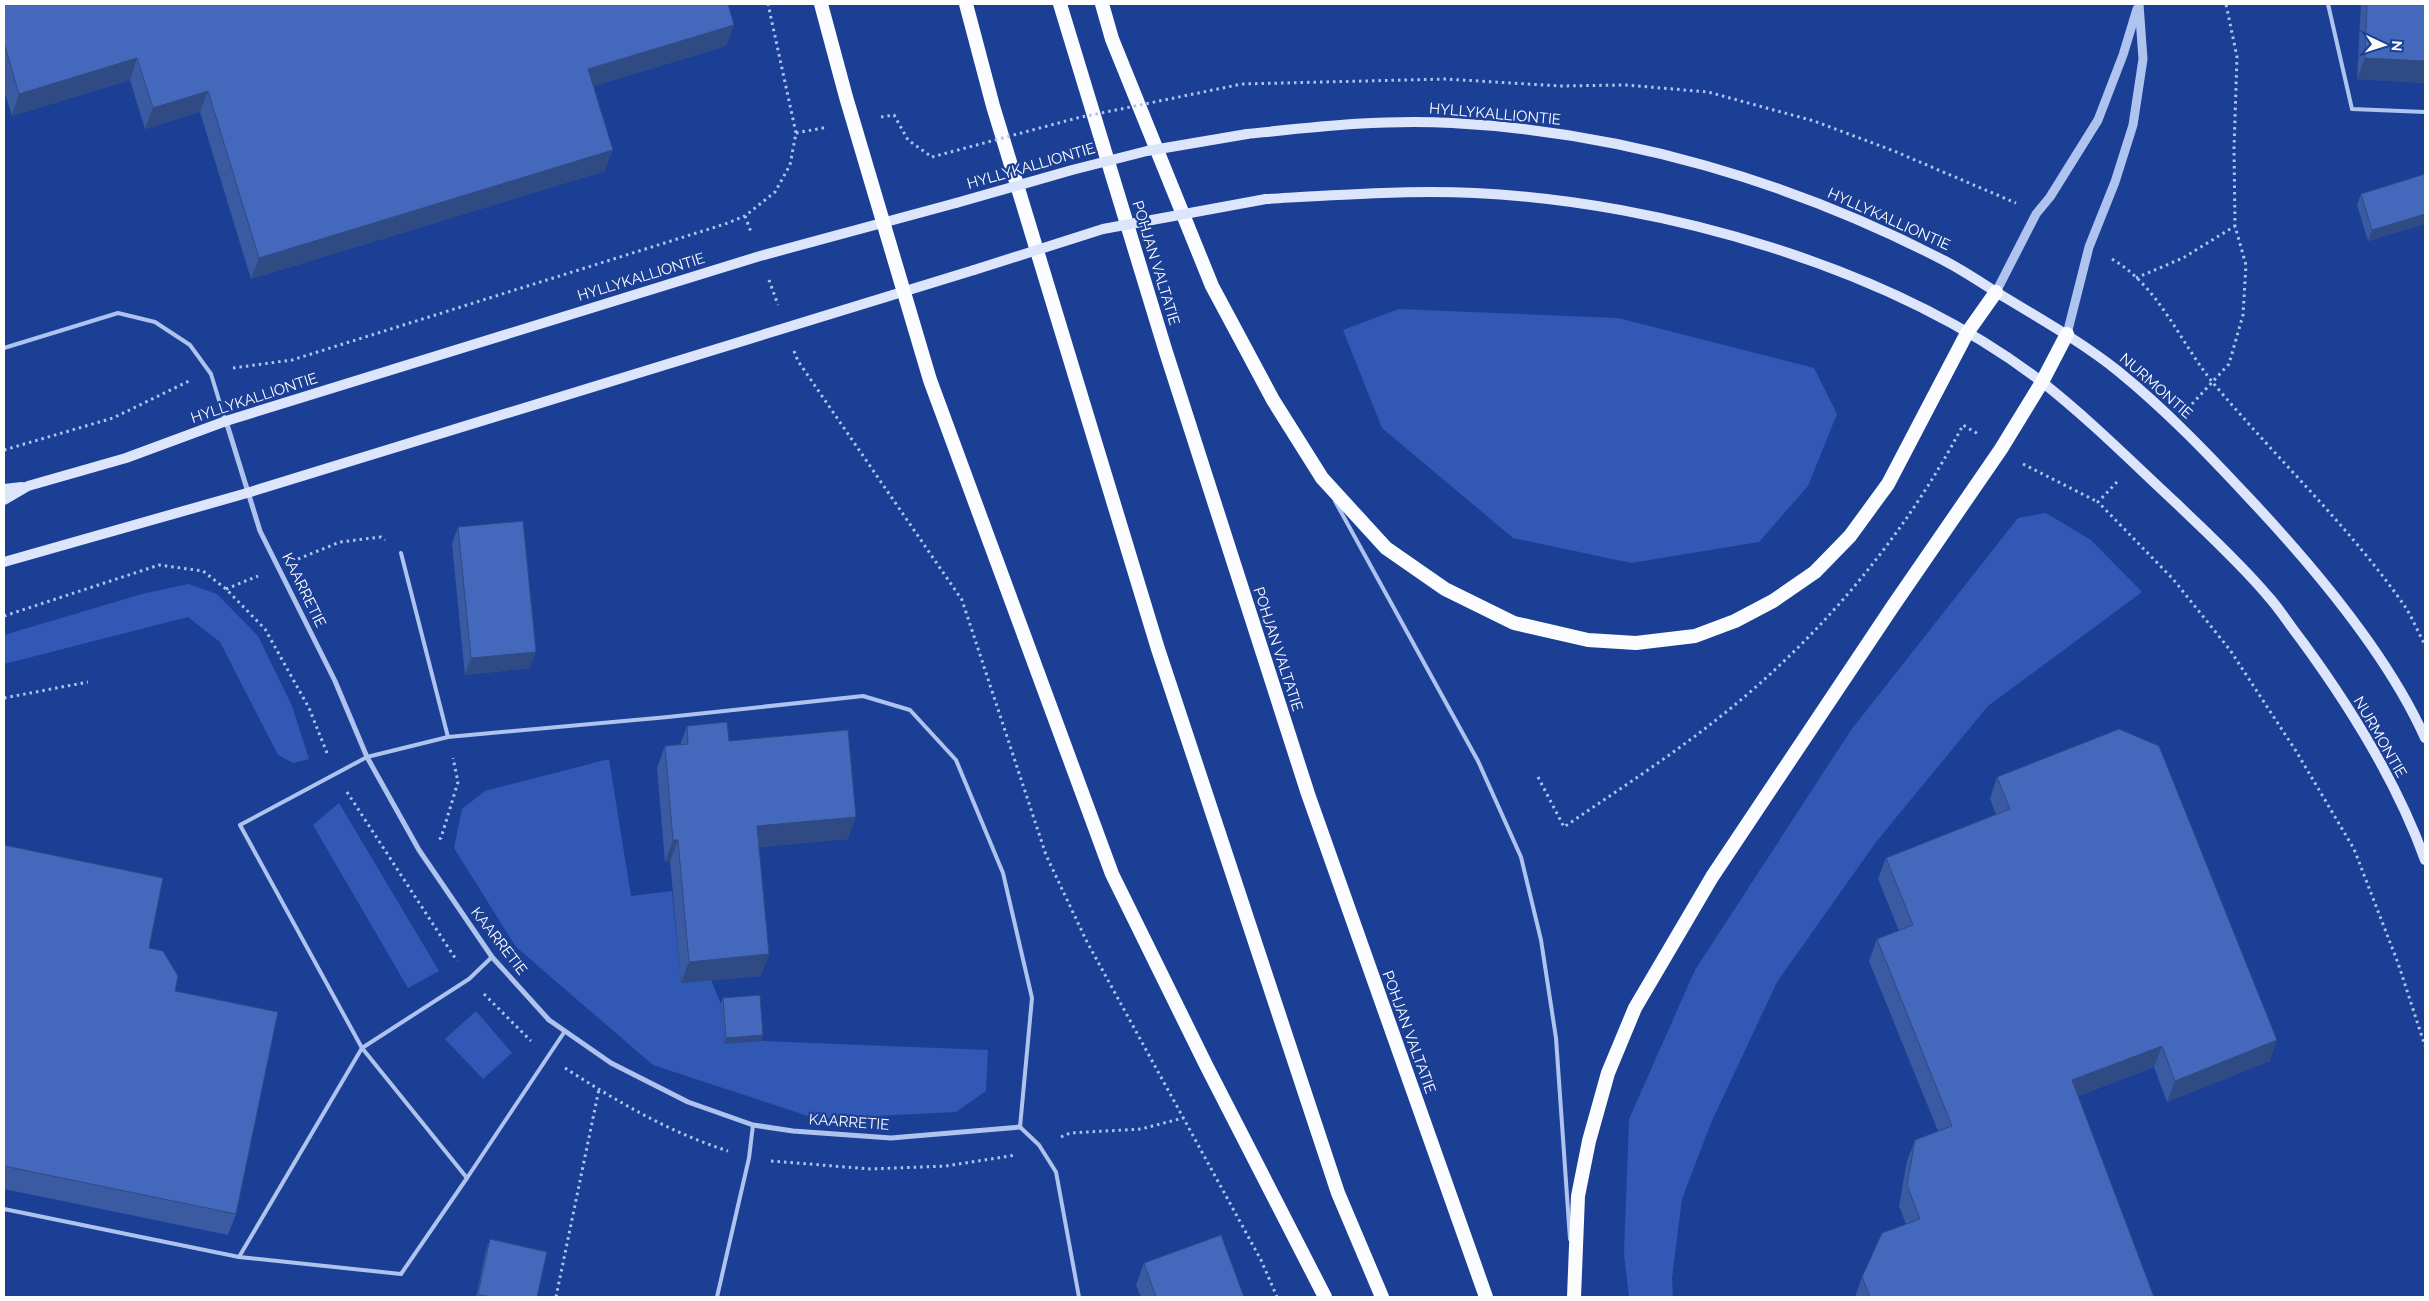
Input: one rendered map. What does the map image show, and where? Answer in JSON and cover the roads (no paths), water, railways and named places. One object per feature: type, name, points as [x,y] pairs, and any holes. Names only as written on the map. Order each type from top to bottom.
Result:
[{"type":"highway","points":[[821,4],[846,97],[930,380],[1112,874],[1206,1065],[1325,1297]]},
{"type":"highway","points":[[966,4],[993,106],[1158,649],[1338,1193],[1382,1297]]},
{"type":"highway","name":"POHJAN VALTATIE","points":[[1060,4],[1162,339],[1308,794],[1486,1297]]},
{"type":"highway","points":[[1102,4],[1126,74],[1212,286],[1273,400],[1322,478],[1386,548],[1445,589],[1514,623],[1588,640],[1636,644],[1695,636],[1735,621],[1773,600],[1815,572],[1850,536],[1888,484],[1967,333],[1996,292]]},
{"type":"highway","points":[[1574,1294],[1578,1196],[1589,1141],[1608,1073],[1635,1008],[1712,876],[1893,606],[2001,450],[2042,382],[2066,334]]},
{"type":"main road","name":"HYLLYKALLIONTIE","points":[[4,500],[28,486],[126,458],[226,422],[760,256],[1147,151],[1247,134],[1339,124],[1450,122],[1544,132],[1653,152],[1743,176],[1846,214],[1948,262],[2066,334]]},
{"type":"main road","points":[[4,562],[247,493],[904,292],[1103,228],[1266,199],[1363,193],[1476,193],[1594,204],[1713,230],[1816,263],[1897,295],[1967,333]]},
{"type":"main road","name":"NURMONTIE","points":[[1967,333],[2042,382],[2212,537],[2269,596],[2326,675],[2378,758],[2422,840],[2425,860]]},
{"type":"main road","name":"NURMONTIE","points":[[2066,334],[2116,370],[2176,421],[2279,530],[2363,635],[2415,715],[2425,738]]},
{"type":"main road","points":[[4,489],[28,486]]},
{"type":"street","points":[[1996,292],[2036,214],[2050,196],[2098,120],[2123,55],[2139,4]]},
{"type":"street","points":[[2066,334],[2089,247],[2115,182],[2133,125],[2143,59],[2139,4]]},
{"type":"street","name":"KAARRETIE","points":[[226,422],[260,531],[335,681],[367,757],[419,850],[492,957],[549,1020],[611,1063],[688,1102],[753,1125],[793,1131],[891,1138],[1020,1127]]},
{"type":"lane","points":[[2328,4],[2352,109],[2425,112]]},
{"type":"lane","points":[[4,348],[118,313],[154,322],[190,345],[211,374],[226,422]]},
{"type":"lane","points":[[1322,478],[1478,761],[1521,857],[1541,940],[1556,1038],[1574,1294]]},
{"type":"lane","points":[[401,553],[448,737]]},
{"type":"lane","points":[[467,1178],[362,1048],[240,826],[367,757],[448,737],[668,717],[863,696],[910,710],[956,760],[1003,873],[1032,998],[1020,1127],[1039,1145],[1056,1172],[1079,1297]]},
{"type":"lane","points":[[239,1257],[362,1048],[469,979],[492,957]]},
{"type":"lane","points":[[4,1209],[239,1257],[401,1274],[565,1031]]},
{"type":"lane","points":[[717,1297],[749,1158],[753,1125]]}]
